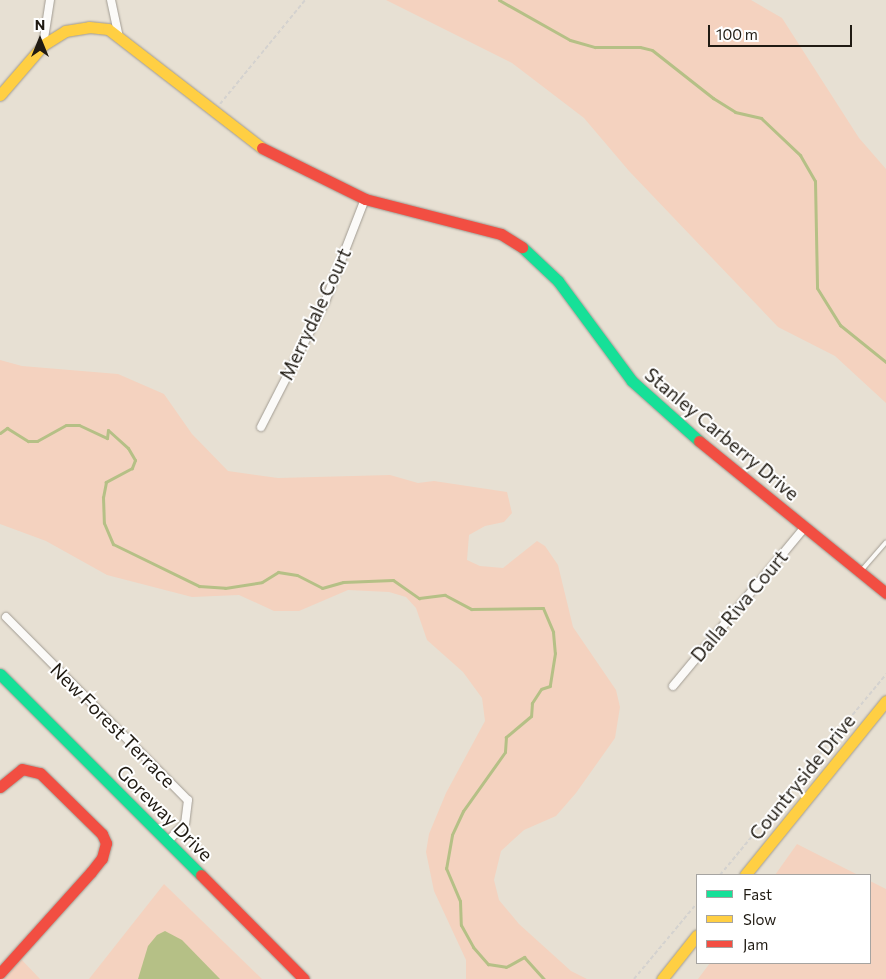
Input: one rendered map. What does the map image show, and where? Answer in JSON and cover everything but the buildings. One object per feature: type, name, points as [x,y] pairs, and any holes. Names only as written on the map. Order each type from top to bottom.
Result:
[{"type":"street","points":[[43,45],[50,0]]},
{"type":"street","points":[[111,0],[119,38]]},
{"type":"street","name":"Stanley Carberry Drive","points":[[0,95],[43,45],[65,31],[89,27],[108,29],[256,144],[365,199],[475,225],[501,234],[522,247],[558,281],[632,381],[672,419],[886,593]]},
{"type":"street","name":"Merrydale Court","points":[[261,427],[325,302],[365,199]]},
{"type":"street","name":"Dalla Riva Court","points":[[673,686],[805,527]]},
{"type":"street","name":"New Forest Terrace","points":[[6,617],[188,800],[189,808],[185,823],[169,840]]},
{"type":"street","name":"Goreway Drive","points":[[0,674],[169,840],[304,979]]},
{"type":"street","name":"Countryside Drive","points":[[747,874],[886,701]]},
{"type":"street","points":[[0,787],[22,769],[40,773],[102,834],[106,843],[102,858],[91,872],[0,973]]},
{"type":"street","points":[[662,979],[696,936]]},
{"type":"lane","points":[[860,572],[886,542]]},
{"type":"path","points":[[214,112],[305,0]]},
{"type":"path","points":[[721,874],[886,674]]},
{"type":"path","points":[[634,979],[696,904]]},
{"type":"shaded area","points":[[386,0],[751,0],[782,18],[859,138],[886,169],[886,403],[835,356],[778,327],[629,171],[584,118],[512,63]]},
{"type":"shaded area","points":[[0,360],[22,366],[118,374],[164,394],[192,434],[228,471],[278,478],[390,475],[418,483],[434,481],[507,492],[512,513],[504,522],[485,526],[469,535],[467,560],[480,566],[503,568],[537,541],[545,546],[558,565],[573,627],[616,690],[620,707],[615,738],[576,793],[556,816],[524,830],[501,851],[494,880],[499,900],[519,924],[571,971],[587,979],[466,979],[466,960],[434,891],[426,852],[429,834],[446,793],[485,721],[482,698],[463,672],[427,640],[416,608],[406,597],[389,592],[348,590],[299,611],[274,611],[239,595],[192,597],[107,575],[46,541],[0,524]]},
{"type":"shaded area","points":[[797,844],[856,874],[776,874]]},
{"type":"shaded area","points":[[871,882],[886,889],[886,979],[698,979],[709,964],[871,964]]},
{"type":"shaded area","points":[[164,884],[262,979],[89,979]]},
{"type":"shaded area","points":[[165,931],[182,940],[220,979],[138,979],[148,946],[157,935]]},
{"type":"shaded area","points":[[20,958],[40,979],[4,979]]},
{"type":"waterway","points":[[499,0],[570,40],[595,47],[640,47],[652,50],[713,98],[735,112],[761,118],[800,155],[815,181],[817,288],[840,325],[886,362]]},
{"type":"waterway","points":[[0,433],[7,428],[28,441],[37,441],[66,425],[79,425],[107,438],[108,430],[128,448],[135,460],[132,468],[106,482],[103,497],[104,523],[113,544],[199,586],[225,588],[262,582],[278,572],[297,575],[322,588],[343,582],[393,580],[419,598],[445,595],[471,609],[543,608],[553,632],[555,653],[550,686],[541,689],[532,703],[531,716],[506,737],[505,752],[463,811],[452,835],[446,868],[460,901],[461,925],[473,947],[488,964],[506,967],[524,957],[544,979]]},
{"type":"traffic: fast","points":[[522,247],[558,281],[632,381],[699,441]]},
{"type":"traffic: fast","points":[[0,674],[201,875]]},
{"type":"traffic: slow","points":[[0,95],[43,45],[65,31],[89,27],[108,29],[262,148]]},
{"type":"traffic: slow","points":[[746,874],[886,701]]},
{"type":"traffic: slow","points":[[662,979],[696,936]]},
{"type":"traffic: jam","points":[[262,148],[365,199],[501,234],[522,247]]},
{"type":"traffic: jam","points":[[699,441],[886,593]]},
{"type":"traffic: jam","points":[[0,787],[22,769],[40,773],[102,834],[106,843],[102,858],[91,872],[0,973]]},
{"type":"traffic: jam","points":[[201,875],[304,979]]}]
